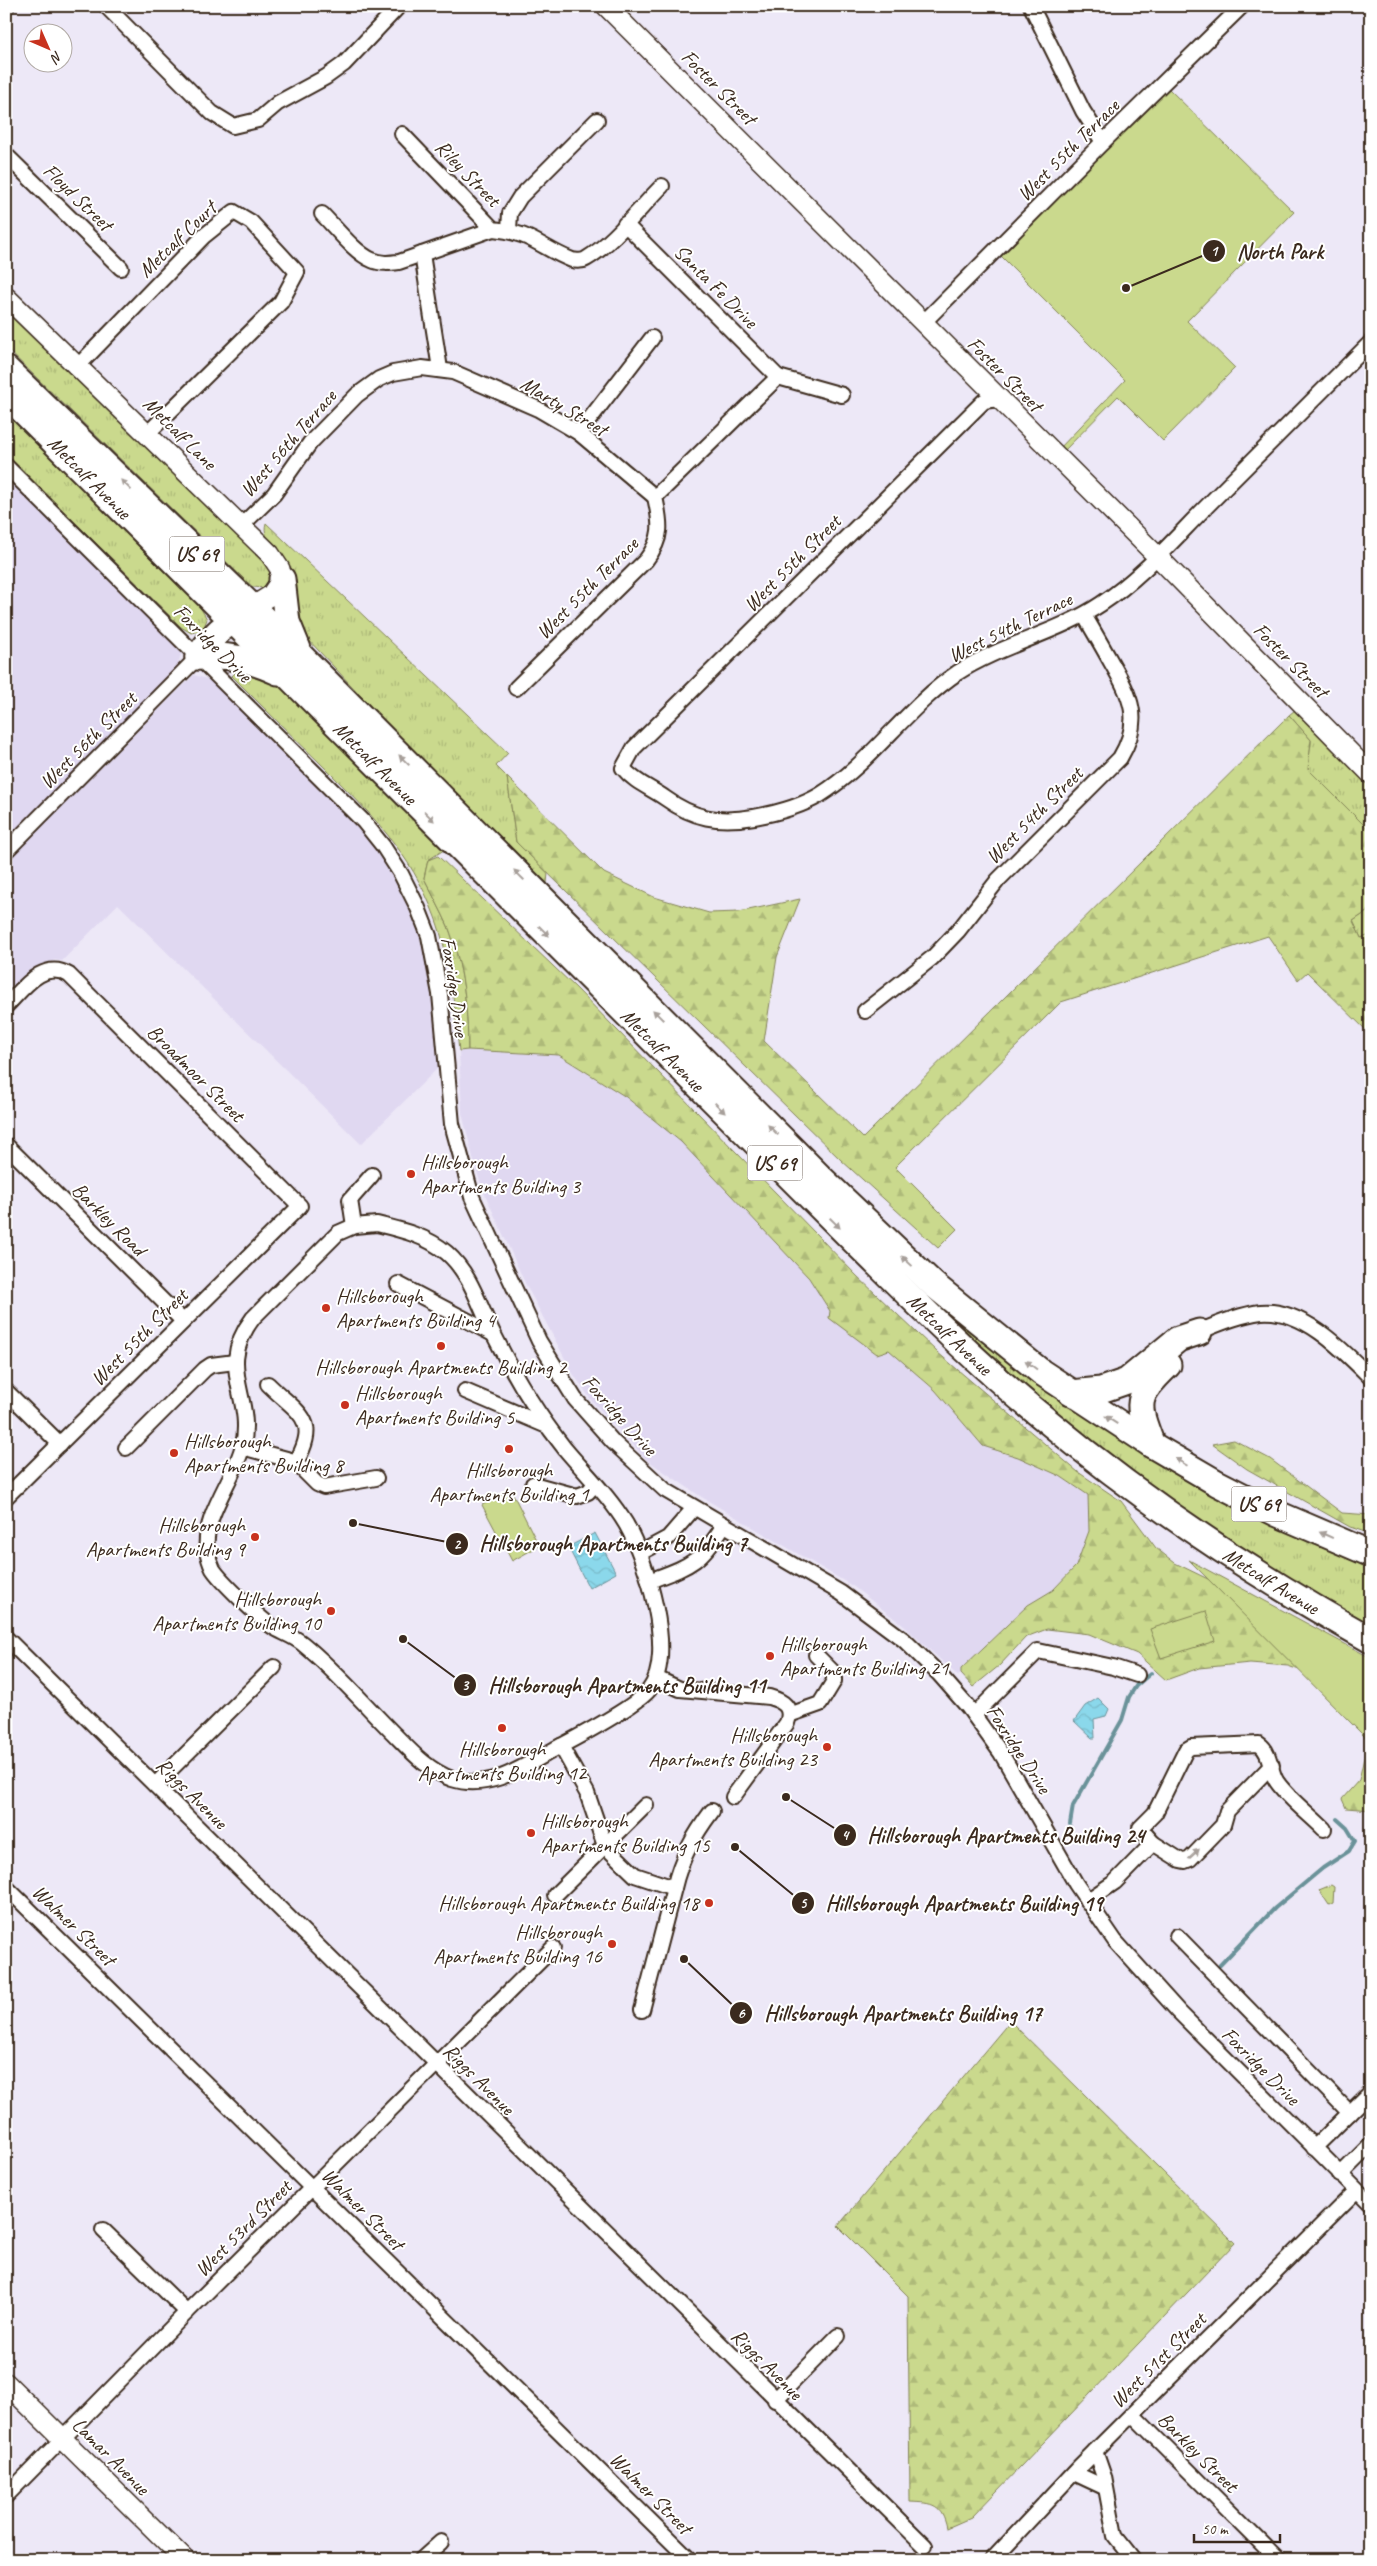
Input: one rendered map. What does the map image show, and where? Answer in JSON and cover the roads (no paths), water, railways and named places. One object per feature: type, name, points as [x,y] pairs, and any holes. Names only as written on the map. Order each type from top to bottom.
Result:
[{"type":"highway","name":"Metcalf Avenue","points":[[6,369],[242,614],[900,1287],[994,1376],[1105,1468],[1197,1535],[1256,1574],[1371,1640]]},
{"type":"highway","name":"Metcalf Avenue","points":[[6,394],[109,495],[242,614]]},
{"type":"highway","points":[[198,657],[213,655],[241,657],[295,668],[282,579]]},
{"type":"highway","points":[[198,657],[204,648],[242,614]]},
{"type":"highway","points":[[242,614],[243,622],[255,628],[317,689],[385,741]]},
{"type":"highway","name":"Metcalf Avenue","points":[[295,668],[385,741],[880,1236],[978,1323],[1071,1393],[1152,1445],[1217,1483],[1278,1514],[1371,1554]]},
{"type":"highway","points":[[1071,1393],[1101,1390],[1127,1382],[1178,1339],[1199,1332]]},
{"type":"highway","points":[[1152,1445],[1140,1413],[1140,1400],[1144,1391],[1199,1332]]},
{"type":"street","points":[[106,6],[212,112],[233,126],[258,120],[278,103],[326,77],[344,64],[399,6]]},
{"type":"street","name":"Foster Street","points":[[606,6],[1157,556],[1371,774]]},
{"type":"street","points":[[1031,6],[1084,111],[1103,142]]},
{"type":"street","name":"West 55th Terrace","points":[[923,323],[1103,142],[1242,6]]},
{"type":"street","points":[[597,120],[520,198],[510,214],[509,230],[534,238],[573,261],[585,260],[625,224],[662,186]]},
{"type":"street","name":"Riley Street","points":[[402,134],[493,229],[509,230]]},
{"type":"street","name":"Floyd Street","points":[[6,155],[121,268]]},
{"type":"street","name":"Metcalf Court","points":[[78,366],[204,236],[234,212],[251,222],[297,272],[293,284],[280,302],[148,433]]},
{"type":"street","points":[[322,214],[371,260],[385,264],[422,254],[493,229]]},
{"type":"street","name":"Santa Fe Drive","points":[[625,224],[778,377]]},
{"type":"street","points":[[422,254],[440,369]]},
{"type":"street","name":"Metcalf Lane","points":[[6,296],[270,554],[280,569],[282,579]]},
{"type":"street","points":[[579,433],[652,338]]},
{"type":"street","name":"West 54th Terrace","points":[[624,768],[631,778],[647,786],[678,807],[702,818],[739,820],[792,808],[820,794],[839,781],[916,707],[957,673],[984,658],[1051,631],[1084,615],[1127,585],[1371,342]]},
{"type":"street","name":"West 56th Terrace","points":[[241,526],[282,484],[310,443],[362,391],[393,373],[422,368],[440,369]]},
{"type":"street","name":"Marty Street","points":[[440,369],[478,382],[525,403],[579,433],[655,497]]},
{"type":"street","points":[[655,497],[778,377],[842,395]]},
{"type":"street","name":"West 55th Street","points":[[624,768],[634,748],[976,408],[984,401],[998,399]]},
{"type":"street","name":"Foxridge Drive","points":[[6,466],[370,829],[401,874],[425,923],[435,960],[440,994],[448,1098],[458,1151],[472,1197],[539,1341],[576,1399],[613,1442],[649,1477],[672,1495],[841,1592],[875,1616],[904,1640],[940,1674],[974,1715],[1013,1772],[1088,1901],[1115,1941],[1157,1989],[1340,2175],[1371,2204]]},
{"type":"street","name":"West 55th Terrace","points":[[516,688],[646,560],[656,547],[660,531],[655,497]]},
{"type":"street","points":[[242,614],[272,595],[282,579]]},
{"type":"street","name":"West 54th Street","points":[[865,1011],[932,958],[958,931],[998,880],[1120,758],[1128,744],[1132,730],[1131,700],[1084,615]]},
{"type":"street","name":"West 56th Street","points":[[6,851],[198,657]]},
{"type":"street","name":"Broadmoor Street","points":[[6,1006],[40,974],[49,970],[61,971],[69,975],[300,1206]]},
{"type":"street","name":"Barkley Road","points":[[6,1145],[184,1321]]},
{"type":"street","points":[[354,1226],[350,1200],[372,1175]]},
{"type":"street","name":"West 55th Street","points":[[6,1496],[300,1206]]},
{"type":"street","points":[[377,1224],[393,1227],[421,1237],[445,1252],[467,1278],[515,1376],[547,1426],[609,1499],[626,1524],[640,1552],[649,1581],[661,1651],[656,1678],[641,1697],[562,1746],[505,1776],[491,1781],[471,1782],[449,1778],[433,1770],[416,1756],[304,1644],[269,1625],[217,1574],[208,1553],[209,1526],[242,1447],[244,1420],[235,1362],[237,1347],[253,1318],[338,1233],[354,1226],[377,1224]]},
{"type":"street","points":[[398,1284],[493,1334]]},
{"type":"street","points":[[1199,1332],[1223,1321],[1263,1312],[1280,1315],[1312,1327],[1331,1339],[1371,1378]]},
{"type":"street","points":[[126,1448],[205,1368],[211,1365],[235,1362]]},
{"type":"street","points":[[268,1384],[302,1418],[307,1426],[306,1444],[296,1462]]},
{"type":"street","points":[[6,1391],[60,1444]]},
{"type":"street","points":[[465,1391],[547,1426]]},
{"type":"street","points":[[242,1447],[296,1462],[318,1484],[324,1487],[376,1478]]},
{"type":"street","points":[[533,1484],[577,1496],[588,1492],[595,1484]]},
{"type":"street","points":[[640,1552],[668,1538],[694,1508]]},
{"type":"street","points":[[649,1581],[695,1562],[709,1548],[724,1525]]},
{"type":"street","name":"Riggs Avenue","points":[[6,1638],[775,2400],[925,2546]]},
{"type":"street","points":[[974,1715],[1038,1651],[1113,1667],[1136,1675]]},
{"type":"street","points":[[789,1714],[820,1704],[834,1681],[834,1673],[816,1655]]},
{"type":"street","points":[[155,1785],[274,1667]]},
{"type":"street","points":[[656,1678],[680,1689],[776,1699],[784,1704],[789,1714],[787,1723],[733,1797]]},
{"type":"street","points":[[1272,1765],[1226,1812],[1224,1825],[1185,1862],[1153,1843],[1140,1828],[1155,1813],[1186,1750],[1191,1747],[1259,1744],[1264,1747],[1272,1765],[1276,1782],[1324,1829]]},
{"type":"street","points":[[562,1746],[587,1793],[606,1846],[635,1875],[674,1888]]},
{"type":"street","points":[[556,1895],[646,1805]]},
{"type":"street","points":[[642,2010],[684,1855],[694,1835],[712,1811]]},
{"type":"street","points":[[1088,1901],[1115,1882],[1153,1843]]},
{"type":"street","name":"Walmer Street","points":[[6,1887],[690,2560]]},
{"type":"street","name":"Foxridge Drive","points":[[1177,1936],[1350,2113]]},
{"type":"street","name":"West 53rd Street","points":[[6,2496],[187,2312],[553,1948]]},
{"type":"street","points":[[1314,2148],[1371,2092]]},
{"type":"street","points":[[1340,2175],[1371,2144]]},
{"type":"street","name":"West 51st Street","points":[[992,2560],[1095,2451],[1356,2191]]},
{"type":"street","points":[[103,2230],[187,2312]]},
{"type":"street","points":[[775,2400],[838,2336]]},
{"type":"street","name":"Lamar Avenue","points":[[6,2383],[185,2560]]},
{"type":"street","name":"Barkley Street","points":[[1132,2414],[1278,2560]]},
{"type":"street","points":[[1095,2451],[1104,2477],[1104,2487],[1115,2536],[1134,2560]]},
{"type":"street","points":[[1074,2473],[1104,2487]]},
{"type":"street","points":[[421,2560],[441,2542]]},
{"type":"water","points":[[595,1533],[616,1573],[589,1588],[568,1547]]},
{"type":"water","points":[[1098,1698],[1109,1709],[1106,1716],[1094,1719],[1095,1738],[1092,1738],[1074,1721],[1085,1706]]},
{"type":"waterway","points":[[1070,1824],[1073,1806],[1122,1720],[1129,1697],[1136,1686],[1151,1673]]},
{"type":"waterway","points":[[1220,1965],[1275,1908],[1323,1868],[1349,1851],[1355,1841],[1347,1828],[1337,1819]]},
{"type":"place","name":"North Park","points":[[1126,288]]},
{"type":"place","name":"Hillsborough Apartments Building 3","points":[[411,1174]]},
{"type":"place","name":"Hillsborough Apartments Building 4","points":[[326,1308]]},
{"type":"place","name":"Hillsborough Apartments Building 2","points":[[441,1346]]},
{"type":"place","name":"Hillsborough Apartments Building 5","points":[[345,1405]]},
{"type":"place","name":"Hillsborough Apartments Building 1","points":[[509,1449]]},
{"type":"place","name":"Hillsborough Apartments Building 8","points":[[174,1453]]},
{"type":"place","name":"Hillsborough Apartments Building 7","points":[[353,1523]]},
{"type":"place","name":"Hillsborough Apartments Building 9","points":[[255,1537]]},
{"type":"place","name":"Hillsborough Apartments Building 10","points":[[331,1611]]},
{"type":"place","name":"Hillsborough Apartments Building 11","points":[[403,1639]]},
{"type":"place","name":"Hillsborough Apartments Building 21","points":[[770,1656]]},
{"type":"place","name":"Hillsborough Apartments Building 12","points":[[502,1728]]},
{"type":"place","name":"Hillsborough Apartments Building 23","points":[[827,1747]]},
{"type":"place","name":"Hillsborough Apartments Building 24","points":[[786,1797]]},
{"type":"place","name":"Hillsborough Apartments Building 15","points":[[531,1833]]},
{"type":"place","name":"Hillsborough Apartments Building 19","points":[[735,1847]]},
{"type":"place","name":"Hillsborough Apartments Building 18","points":[[709,1903]]},
{"type":"place","name":"Hillsborough Apartments Building 16","points":[[612,1944]]},
{"type":"place","name":"Hillsborough Apartments Building 17","points":[[684,1959]]}]
